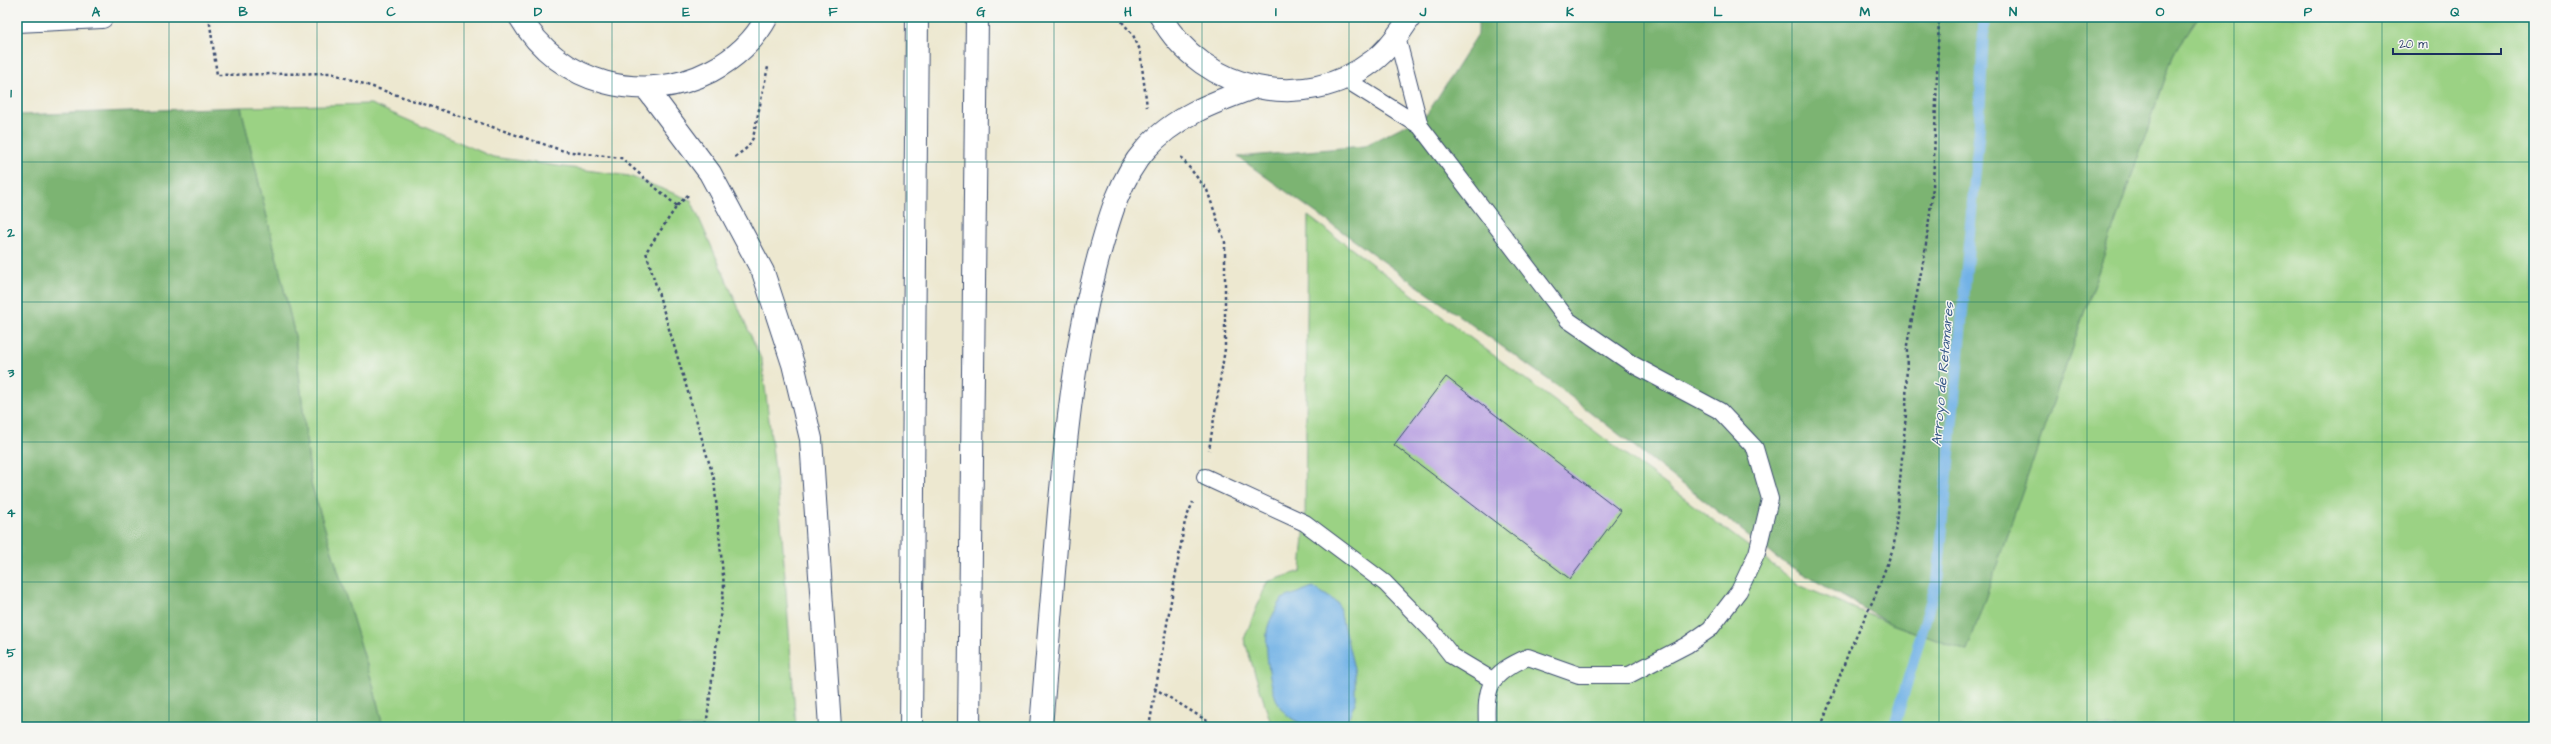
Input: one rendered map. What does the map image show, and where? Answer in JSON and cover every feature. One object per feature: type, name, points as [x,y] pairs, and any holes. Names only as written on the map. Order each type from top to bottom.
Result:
[{"type":"main road","points":[[17,21],[102,17]]},
{"type":"main road","points":[[516,18],[544,48],[574,71],[610,85],[647,89],[691,81],[730,60],[761,28],[767,17]]},
{"type":"main road","points":[[911,727],[917,17]]},
{"type":"main road","points":[[969,727],[977,17]]},
{"type":"main road","points":[[1161,17],[1185,50],[1217,74],[1254,88],[1276,91],[1300,91],[1323,87],[1345,79],[1374,61],[1397,37],[1410,17]]},
{"type":"main road","points":[[1041,727],[1064,457],[1081,330],[1103,239],[1118,198],[1144,150],[1162,133],[1194,112],[1254,88]]},
{"type":"main road","points":[[647,89],[710,173],[763,272],[793,364],[811,439],[830,727]]},
{"type":"lane","points":[[1397,37],[1420,126]]},
{"type":"lane","points":[[1345,79],[1420,126],[1568,320],[1632,364],[1720,412],[1755,448],[1770,499],[1757,553],[1739,591],[1710,629],[1687,645],[1629,675],[1579,675],[1528,658],[1500,672],[1494,681],[1486,699],[1487,727]]},
{"type":"lane","points":[[1205,477],[1305,523],[1385,583],[1433,632],[1452,656],[1494,681]]},
{"type":"path","points":[[208,17],[217,75],[330,73],[564,151],[620,158],[677,206]]},
{"type":"path","points":[[1118,17],[1133,35],[1140,50],[1146,105],[1151,119],[1207,190],[1226,242],[1225,349],[1205,477],[1185,521],[1154,688],[1149,727]]},
{"type":"path","points":[[1821,727],[1849,651],[1875,596],[1894,546],[1906,414],[1907,345],[1926,252],[1933,187],[1939,17]]},
{"type":"path","points":[[706,727],[724,586],[714,479],[646,252],[677,206],[710,173],[748,147],[753,138],[768,65]]},
{"type":"path","points":[[1154,688],[1217,727]]},
{"type":"green space","points":[[1478,17],[2198,17],[2174,53],[1967,651],[1889,623],[1781,561],[1557,386],[1238,157],[1364,146],[1427,114],[1478,34]]},
{"type":"green space","points":[[2198,17],[2534,17],[2534,727],[1272,727],[1244,639],[1267,582],[1301,571],[1305,523],[1308,216],[1801,586],[1889,623],[1967,651],[2174,53]]},
{"type":"green space","points":[[371,104],[493,157],[629,176],[691,200],[762,361],[781,522],[796,727],[383,727],[373,685],[311,483],[295,336],[241,107]]},
{"type":"green space","points":[[241,107],[295,336],[311,483],[373,685],[383,727],[17,727],[17,115]]},
{"type":"water","points":[[1313,587],[1338,603],[1355,673],[1355,703],[1345,725],[1337,727],[1319,728],[1310,726],[1293,719],[1286,714],[1277,701],[1269,672],[1267,629],[1273,616],[1282,599]]},
{"type":"building","points":[[1446,377],[1621,511],[1570,579],[1394,445]]},
{"type":"waterway","name":"Arroyo de Retamares","points":[[1894,727],[1938,577],[1979,132],[1984,17]]}]
